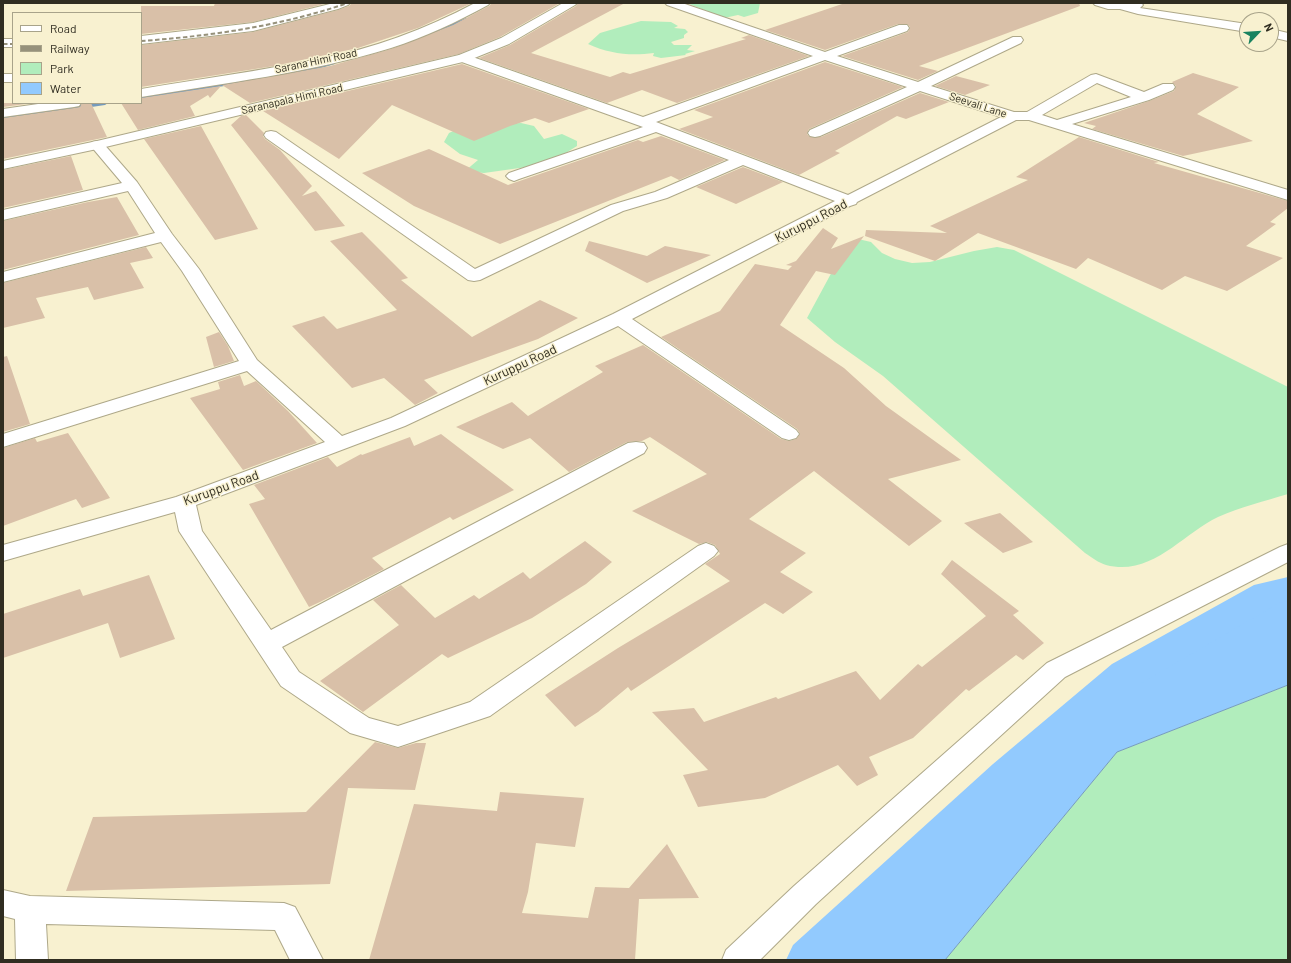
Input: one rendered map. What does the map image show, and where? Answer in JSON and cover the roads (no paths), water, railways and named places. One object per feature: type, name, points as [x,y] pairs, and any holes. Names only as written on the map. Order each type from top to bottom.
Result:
[{"type":"street","points":[[142,40],[253,27],[334,7],[344,3]]},
{"type":"street","name":"Sarana Himi Road","points":[[142,93],[320,63],[386,45],[448,22],[484,3]]},
{"type":"street","name":"Saranapala Himi Road","points":[[3,165],[97,145],[463,58],[505,41],[571,3]]},
{"type":"street","name":"Seevali Lane","points":[[671,3],[824,56],[920,86],[1021,116],[1059,124],[1288,194]]},
{"type":"street","points":[[1099,3],[1108,6],[1124,7],[1138,11],[1239,27]]},
{"type":"street","points":[[1124,7],[1147,3]]},
{"type":"street","points":[[514,176],[824,56],[903,28]]},
{"type":"street","points":[[815,133],[920,86],[1017,40]]},
{"type":"street","points":[[463,58],[650,124],[850,201]]},
{"type":"street","name":"Kuruppu Road","points":[[3,553],[184,502],[398,422],[619,318],[1096,78],[1144,97]]},
{"type":"street","points":[[146,80],[158,80],[160,90]]},
{"type":"street","points":[[1059,124],[1144,97],[1168,87]]},
{"type":"street","points":[[3,114],[68,104]]},
{"type":"street","points":[[271,135],[474,276],[617,208],[661,195],[742,160]]},
{"type":"street","points":[[97,145],[132,185],[165,236],[190,269],[250,364],[339,444]]},
{"type":"street","points":[[3,215],[132,185]]},
{"type":"street","points":[[3,277],[165,236]]},
{"type":"street","points":[[619,318],[789,434]]},
{"type":"street","points":[[3,441],[250,364]]},
{"type":"street","points":[[266,644],[636,448]]},
{"type":"street","points":[[184,502],[191,532],[290,679],[360,726],[398,737],[480,709],[706,552]]},
{"type":"street","points":[[738,960],[805,895],[1056,670],[1288,552]]},
{"type":"street","points":[[32,960],[16,907],[284,917],[307,960]]},
{"type":"water","points":[[1288,589],[1288,685],[1117,752],[945,960],[810,960],[1008,776],[1126,674],[1267,594]]},
{"type":"waterway","points":[[408,42],[466,20]]},
{"type":"waterway","points":[[142,97],[301,72],[333,63]]},
{"type":"waterway","points":[[3,118],[98,104]]},
{"type":"waterway","points":[[810,960],[1008,776],[1126,674],[1267,594],[1288,589]]},
{"type":"railway","points":[[142,41],[246,29],[297,18],[348,3]]},
{"type":"railway","points":[[3,44],[12,44]]}]
